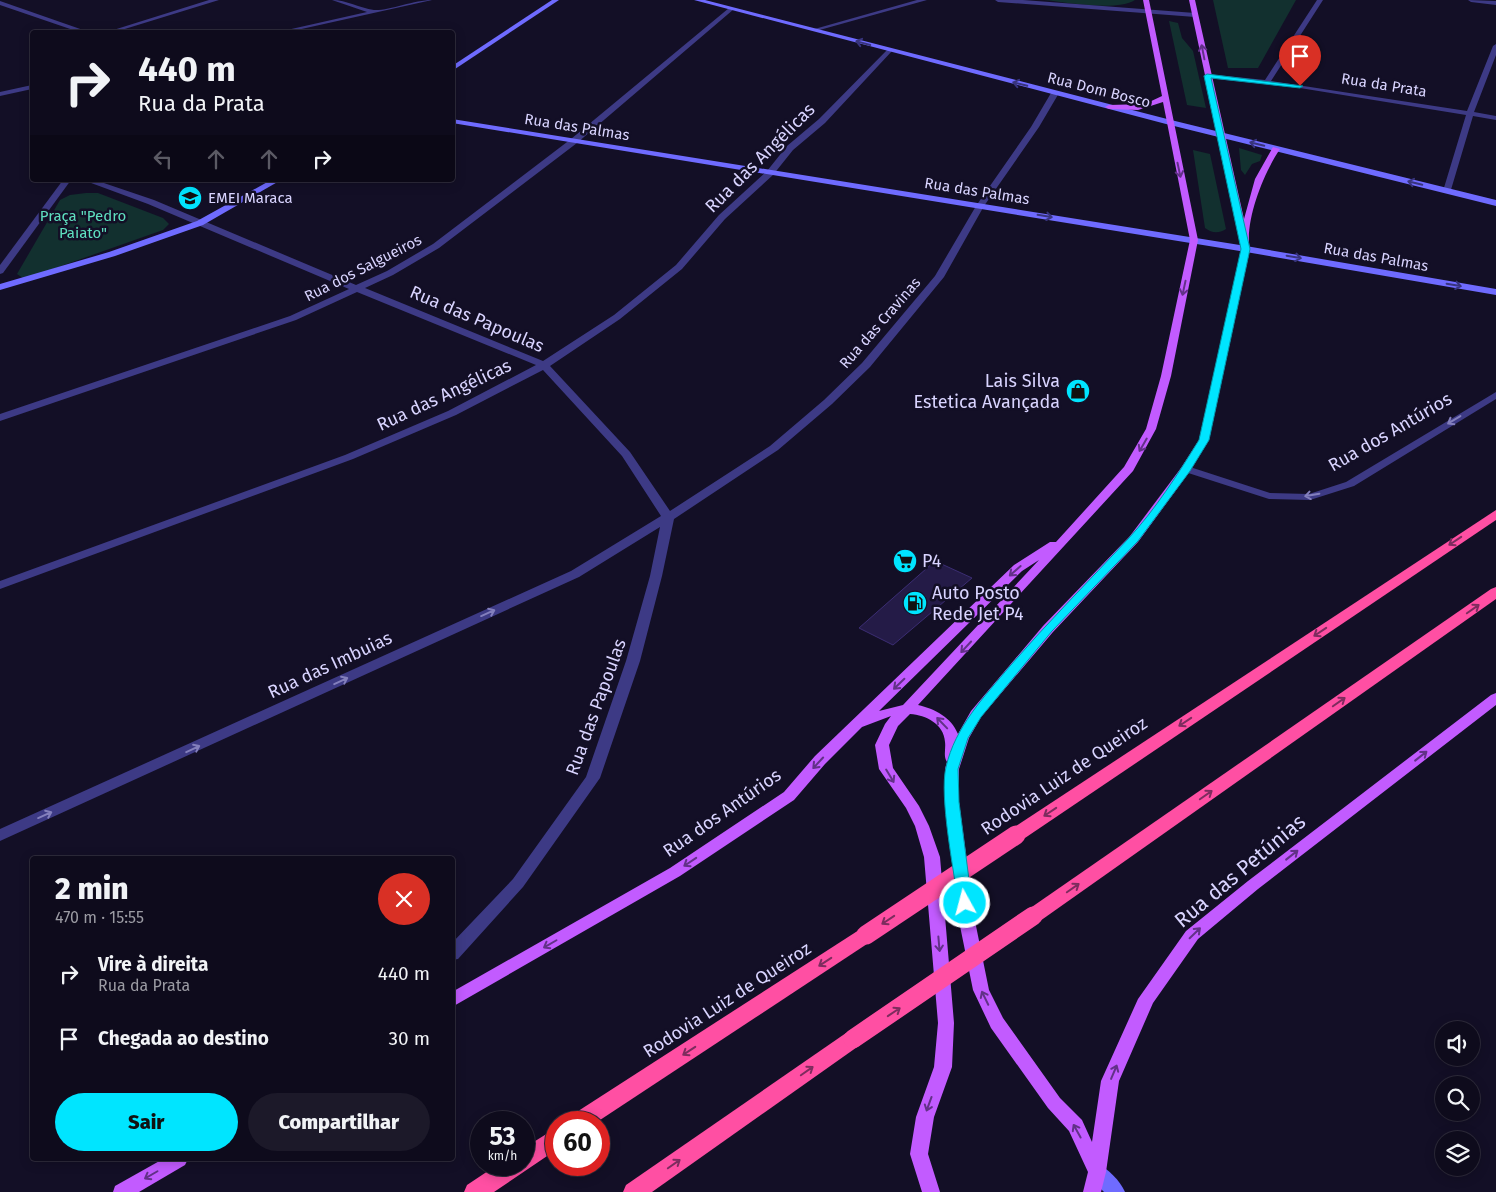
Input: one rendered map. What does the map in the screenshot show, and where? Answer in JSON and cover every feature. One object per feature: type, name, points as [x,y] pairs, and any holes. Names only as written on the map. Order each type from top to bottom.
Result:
[{"type":"highway","name":"Rodovia Luiz de Queiroz","points":[[597,1111],[866,935],[1493,516]]},
{"type":"highway","points":[[634,1192],[1496,592]]},
{"type":"highway","points":[[475,1192],[499,1176]]},
{"type":"main road","points":[[455,66],[556,0]]},
{"type":"main road","name":"Rua Dom Bosco","points":[[697,0],[1109,107],[1496,203]]},
{"type":"main road","points":[[931,1192],[919,1154],[925,1118],[943,1067],[946,1023],[932,857],[922,826],[912,806],[886,769],[882,757],[882,745],[886,734],[906,708],[1129,469],[1152,429],[1166,376],[1194,240],[1146,0]]},
{"type":"main road","points":[[1192,0],[1244,244]]},
{"type":"main road","points":[[1109,107],[1146,106],[1158,102],[1164,97]]},
{"type":"main road","name":"Rua das Palmas","points":[[455,121],[1194,240],[1244,244],[1496,292]]},
{"type":"main road","points":[[952,769],[962,738],[976,714],[1048,629],[1134,539],[1186,469],[1204,440],[1244,244],[1250,203],[1260,174],[1276,148]]},
{"type":"main road","points":[[0,287],[112,254],[200,223],[273,182]]},
{"type":"main road","name":"Rua dos Antúrios","points":[[455,998],[674,872],[789,796],[820,760],[1018,568],[1070,534]]},
{"type":"main road","name":"Rua das Petúnias","points":[[1092,1192],[1097,1172],[1110,1081],[1146,999],[1192,935],[1253,885],[1496,698]]},
{"type":"main road","points":[[853,729],[875,717],[906,708],[918,708],[931,713],[944,723],[951,734],[952,802],[967,921],[981,990],[997,1023],[1054,1103],[1076,1126],[1097,1172],[1116,1192]]},
{"type":"main road","points":[[122,1192],[176,1161]]},
{"type":"street","points":[[117,30],[216,0]]},
{"type":"street","points":[[335,0],[374,12]]},
{"type":"street","points":[[290,30],[429,0]]},
{"type":"street","points":[[814,30],[924,0]]},
{"type":"street","points":[[998,0],[1196,16]]},
{"type":"street","points":[[1267,82],[1320,0]]},
{"type":"street","points":[[1471,0],[1496,3]]},
{"type":"street","points":[[0,3],[78,30]]},
{"type":"street","name":"Rua dos Salgueiros","points":[[0,418],[293,318],[390,273],[436,246],[574,141],[731,9]]},
{"type":"street","name":"Rua das Angélicas","points":[[0,585],[349,456],[452,413],[544,365],[617,317],[679,267],[722,217],[770,173],[790,148],[822,121],[890,50]]},
{"type":"street","points":[[1447,191],[1470,114],[1495,51]]},
{"type":"street","name":"Rua da Prata","points":[[1207,76],[1267,82],[1496,118]]},
{"type":"street","points":[[0,94],[30,87]]},
{"type":"street","name":"Rua das Cravinas","points":[[668,517],[774,448],[804,424],[866,365],[939,277],[980,206],[1035,127],[1055,93]]},
{"type":"street","points":[[0,271],[66,182]]},
{"type":"street","name":"Rua das Papoulas","points":[[93,182],[151,202],[544,365],[626,454],[668,517],[656,576],[633,661],[593,778],[518,883],[455,951]]},
{"type":"street","name":"Rua dos Antúrios","points":[[1186,469],[1269,496],[1310,497],[1350,484],[1496,395]]},
{"type":"street","name":"Rua das Imbuias","points":[[0,835],[575,574],[668,517]]},
{"type":"green space","points":[[1044,0],[1135,0],[1127,4],[1104,6]]},
{"type":"green space","points":[[1213,0],[1296,0],[1258,68],[1228,68]]},
{"type":"green space","points":[[1169,21],[1178,23],[1182,38],[1193,51],[1206,108],[1187,105]]},
{"type":"green space","points":[[1239,148],[1262,155],[1260,161],[1252,164],[1245,175],[1241,170]]},
{"type":"green space","points":[[1193,150],[1210,154],[1226,229],[1220,232],[1213,232],[1205,228]]},
{"type":"green space","name":"Praça \"Pedro Paiato\"","points":[[98,193],[163,218],[169,224],[163,230],[30,277],[23,278],[17,274],[60,200],[70,195]]},
{"type":"building","name":"Auto Posto Rede Jet P4","points":[[935,561],[972,578],[893,645],[859,628]]},
{"type":"place","name":"EMEI Maraca","points":[[190,198]]},
{"type":"place","name":"Lais Silva Estetica Avançada","points":[[1078,391]]},
{"type":"place","name":"P4","points":[[905,561]]},
{"type":"place","name":"Auto Posto Rede Jet P4","points":[[915,603]]},
{"type":"route","points":[[965,903],[952,802],[952,769],[962,738],[976,714],[1048,629],[1134,539],[1186,469],[1204,440],[1246,249],[1207,76],[1300,86]]}]
